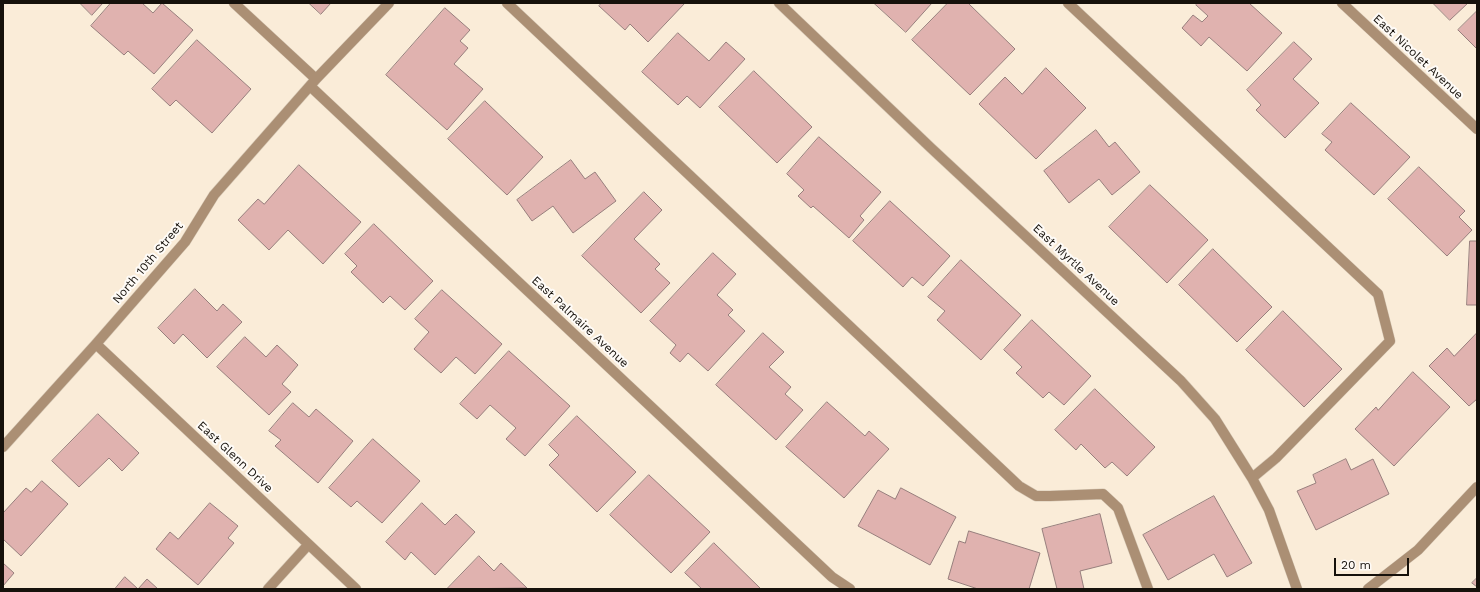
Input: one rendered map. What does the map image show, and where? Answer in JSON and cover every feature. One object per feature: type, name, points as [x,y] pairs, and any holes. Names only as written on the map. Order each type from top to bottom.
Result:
[{"type":"street","name":"East Palmaire Avenue","points":[[234,3],[313,83],[832,577],[850,589]]},
{"type":"street","name":"North 10th Street","points":[[3,447],[186,242],[214,195],[313,83],[388,3]]},
{"type":"street","points":[[507,3],[1019,486],[1036,496],[1103,494],[1118,508],[1148,589]]},
{"type":"street","name":"East Myrtle Avenue","points":[[779,3],[930,148],[1181,381],[1215,419],[1252,478],[1269,510],[1297,589]]},
{"type":"street","points":[[1068,3],[1378,294],[1390,341],[1276,458],[1252,478]]},
{"type":"street","name":"East Nicolet Avenue","points":[[1342,3],[1477,129]]},
{"type":"street","name":"East Glenn Drive","points":[[96,344],[356,589]]},
{"type":"street","points":[[1368,589],[1418,550],[1477,487]]},
{"type":"street","points":[[268,589],[308,545]]},
{"type":"building","points":[[80,3],[103,3],[92,15]]},
{"type":"building","points":[[111,3],[142,3],[153,13],[162,3],[193,30],[154,74],[128,51],[124,55],[91,26]]},
{"type":"building","points":[[309,3],[331,3],[321,14]]},
{"type":"building","points":[[602,3],[685,3],[648,42],[630,24],[625,30],[599,6]]},
{"type":"building","points":[[874,3],[932,3],[906,32]]},
{"type":"building","points":[[948,3],[968,3],[1015,49],[970,95],[912,40]]},
{"type":"building","points":[[1198,3],[1249,3],[1282,33],[1247,71],[1209,37],[1201,46],[1182,28],[1193,15],[1202,22],[1208,16],[1196,5]]},
{"type":"building","points":[[1433,3],[1468,3],[1450,20]]},
{"type":"building","points":[[445,8],[470,30],[460,41],[468,48],[454,64],[483,89],[447,130],[386,75]]},
{"type":"building","points":[[1477,11],[1477,49],[1458,30]]},
{"type":"building","points":[[678,33],[709,61],[726,42],[745,59],[700,108],[687,96],[678,105],[642,72]]},
{"type":"building","points":[[197,40],[251,89],[212,133],[176,100],[170,106],[152,89]]},
{"type":"building","points":[[1294,42],[1312,59],[1293,79],[1319,103],[1285,138],[1256,110],[1261,105],[1247,90]]},
{"type":"building","points":[[1046,68],[1086,108],[1036,159],[979,104],[1005,77],[1022,94]]},
{"type":"building","points":[[754,71],[812,127],[777,163],[719,107]]},
{"type":"building","points":[[485,101],[543,157],[507,195],[448,139]]},
{"type":"building","points":[[1351,103],[1410,157],[1374,195],[1325,150],[1332,142],[1322,134]]},
{"type":"building","points":[[1096,130],[1109,147],[1115,142],[1140,172],[1112,195],[1099,179],[1069,203],[1044,171]]},
{"type":"building","points":[[819,137],[881,192],[860,216],[864,220],[849,238],[813,206],[811,208],[798,196],[804,190],[787,174]]},
{"type":"building","points":[[571,160],[585,179],[595,172],[616,201],[573,233],[553,206],[532,221],[517,200]]},
{"type":"building","points":[[299,165],[361,222],[323,264],[288,230],[269,250],[238,220],[258,199],[264,204]]},
{"type":"building","points":[[1419,167],[1465,211],[1459,217],[1472,230],[1447,256],[1388,199]]},
{"type":"building","points":[[1150,185],[1208,240],[1167,283],[1109,227]]},
{"type":"building","points":[[644,192],[662,210],[634,239],[660,264],[655,269],[670,283],[641,313],[582,256]]},
{"type":"building","points":[[890,201],[950,256],[923,286],[912,277],[903,287],[853,241]]},
{"type":"building","points":[[374,224],[433,281],[405,310],[390,296],[383,303],[351,272],[357,266],[345,254]]},
{"type":"building","points":[[1470,241],[1477,241],[1477,305],[1467,305]]},
{"type":"building","points":[[1213,249],[1272,307],[1237,342],[1179,285]]},
{"type":"building","points":[[713,253],[736,274],[717,295],[733,310],[728,315],[745,331],[708,371],[688,353],[680,362],[670,353],[676,345],[650,321]]},
{"type":"building","points":[[961,260],[1021,315],[981,360],[937,320],[945,311],[928,297]]},
{"type":"building","points":[[195,289],[217,311],[223,304],[242,322],[207,358],[183,334],[174,344],[158,328]]},
{"type":"building","points":[[442,290],[502,344],[475,374],[456,357],[441,373],[414,349],[429,332],[415,319]]},
{"type":"building","points":[[1283,311],[1342,369],[1304,407],[1246,350]]},
{"type":"building","points":[[1032,320],[1091,376],[1064,405],[1049,392],[1043,398],[1016,373],[1022,367],[1004,350]]},
{"type":"building","points":[[763,333],[784,352],[769,367],[791,387],[785,394],[803,410],[776,440],[716,385]]},
{"type":"building","points":[[1477,333],[1477,399],[1469,406],[1429,366],[1447,348],[1454,356]]},
{"type":"building","points":[[245,337],[266,357],[277,345],[298,365],[282,384],[291,392],[269,415],[217,367]]},
{"type":"building","points":[[509,351],[570,406],[525,456],[506,439],[516,428],[490,405],[477,419],[460,404]]},
{"type":"building","points":[[1413,372],[1450,407],[1394,466],[1355,429],[1376,407],[1378,410]]},
{"type":"building","points":[[1095,389],[1155,447],[1127,476],[1112,462],[1105,468],[1081,444],[1076,450],[1055,430]]},
{"type":"building","points":[[827,402],[865,436],[869,431],[889,449],[844,498],[786,447]]},
{"type":"building","points":[[293,403],[309,417],[316,409],[353,441],[318,483],[275,446],[281,440],[269,431]]},
{"type":"building","points":[[98,414],[139,453],[122,471],[109,458],[79,487],[52,461]]},
{"type":"building","points":[[577,416],[636,472],[597,512],[549,465],[559,455],[549,445]]},
{"type":"building","points":[[373,439],[420,481],[382,523],[357,501],[351,507],[329,488]]},
{"type":"building","points":[[1346,459],[1351,470],[1373,459],[1389,494],[1316,530],[1297,491],[1316,483],[1313,475]]},
{"type":"building","points":[[649,475],[710,532],[671,573],[610,515]]},
{"type":"building","points":[[42,481],[68,504],[21,556],[3,539],[3,513],[26,488],[31,492]]},
{"type":"building","points":[[901,488],[956,517],[930,565],[858,526],[878,490],[895,499]]},
{"type":"building","points":[[1214,496],[1252,563],[1227,577],[1214,554],[1168,580],[1143,535]]},
{"type":"building","points":[[210,503],[238,526],[228,538],[234,543],[198,585],[156,549],[170,532],[178,539]]},
{"type":"building","points":[[422,503],[445,525],[456,514],[475,532],[435,575],[411,552],[405,560],[386,542]]},
{"type":"building","points":[[1100,514],[1112,563],[1080,571],[1084,589],[1057,589],[1042,529]]},
{"type":"building","points":[[969,531],[1040,553],[1029,589],[978,589],[948,579],[959,541],[965,543]]},
{"type":"building","points":[[714,543],[761,589],[702,589],[685,573]]},
{"type":"building","points":[[479,556],[494,571],[501,563],[527,588],[447,589]]},
{"type":"building","points":[[3,563],[14,573],[3,586]]},
{"type":"building","points":[[125,577],[138,589],[115,589]]},
{"type":"building","points":[[1477,578],[1477,587],[1472,583]]},
{"type":"building","points":[[147,579],[158,589],[138,589]]}]
